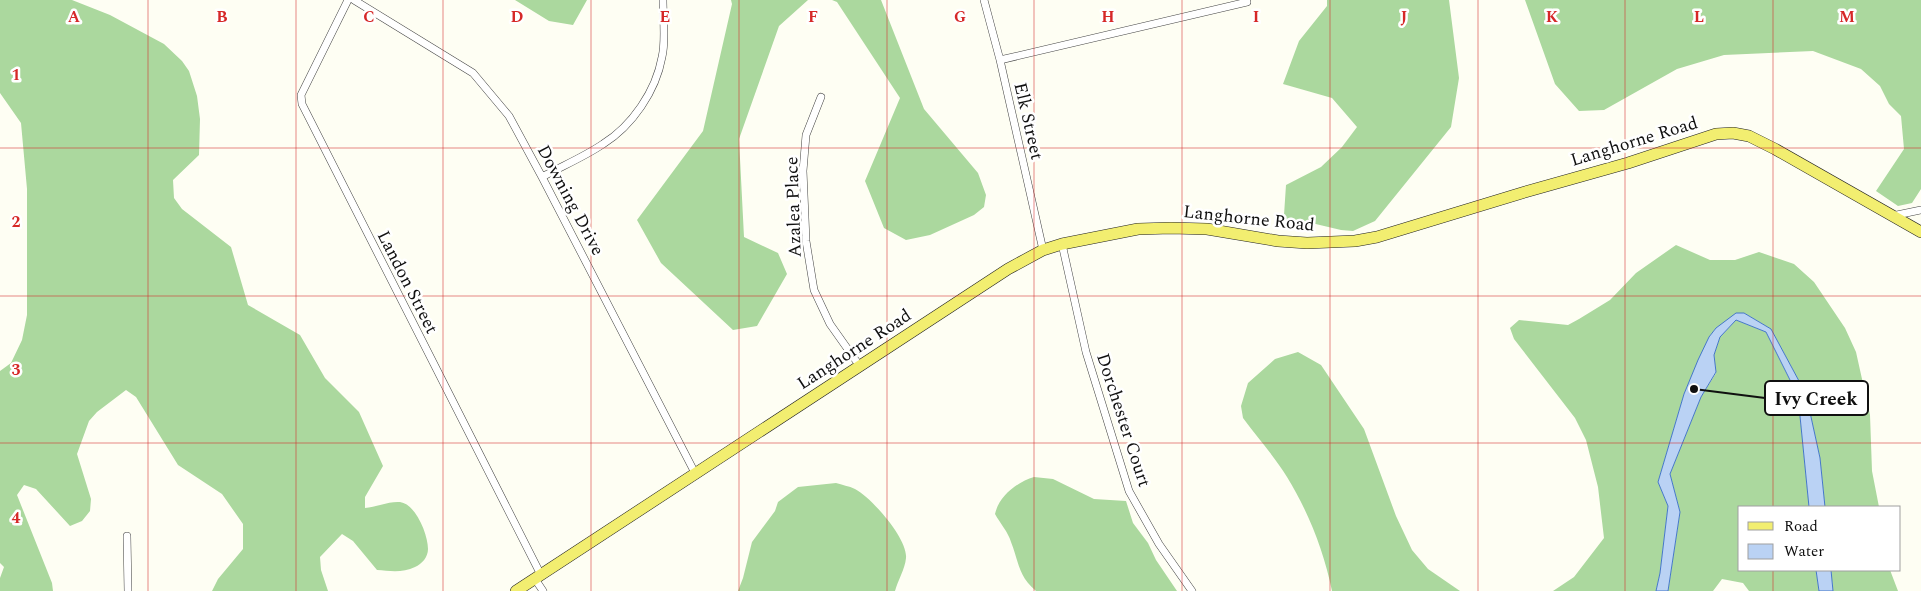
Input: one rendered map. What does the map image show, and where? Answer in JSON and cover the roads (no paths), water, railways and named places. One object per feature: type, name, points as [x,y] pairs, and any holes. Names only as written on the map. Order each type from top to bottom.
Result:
[{"type":"main road","name":"Langhorne Road","points":[[516,591],[1008,269],[1043,250],[1062,244],[1138,229],[1171,228],[1207,229],[1278,241],[1307,243],[1355,241],[1377,237],[1628,163],[1716,134],[1749,136],[1921,232]]},
{"type":"street","name":"Landon Street","points":[[348,0],[301,95],[302,104],[538,577],[543,591]]},
{"type":"street","name":"Downing Drive","points":[[354,0],[473,73],[509,116],[542,176],[695,473]]},
{"type":"street","points":[[542,176],[604,144],[638,112],[650,90],[663,56],[663,0]]},
{"type":"street","name":"Elk Street","points":[[984,0],[1000,60],[1043,250]]},
{"type":"street","points":[[1000,60],[1247,2]]},
{"type":"street","name":"Azalea Place","points":[[821,98],[806,135],[803,171],[806,241],[814,290],[830,324],[859,366]]},
{"type":"street","points":[[1892,216],[1921,210]]},
{"type":"street","name":"Dorchester Court","points":[[1062,244],[1086,352],[1129,491],[1159,544],[1192,591]]},
{"type":"street","points":[[128,536],[128,591]]},
{"type":"water","points":[[1736,313],[1744,313],[1771,329],[1806,394],[1820,458],[1825,506],[1809,506],[1798,396],[1766,332],[1736,320],[1720,337],[1714,355],[1716,372],[1701,397],[1670,474],[1680,512],[1668,591],[1656,591],[1668,506],[1658,482],[1684,394],[1709,337],[1716,328]]},
{"type":"water","points":[[1816,571],[1831,571],[1833,591],[1819,591]]},
{"type":"place","name":"Ivy Creek","points":[[1694,389]]}]
